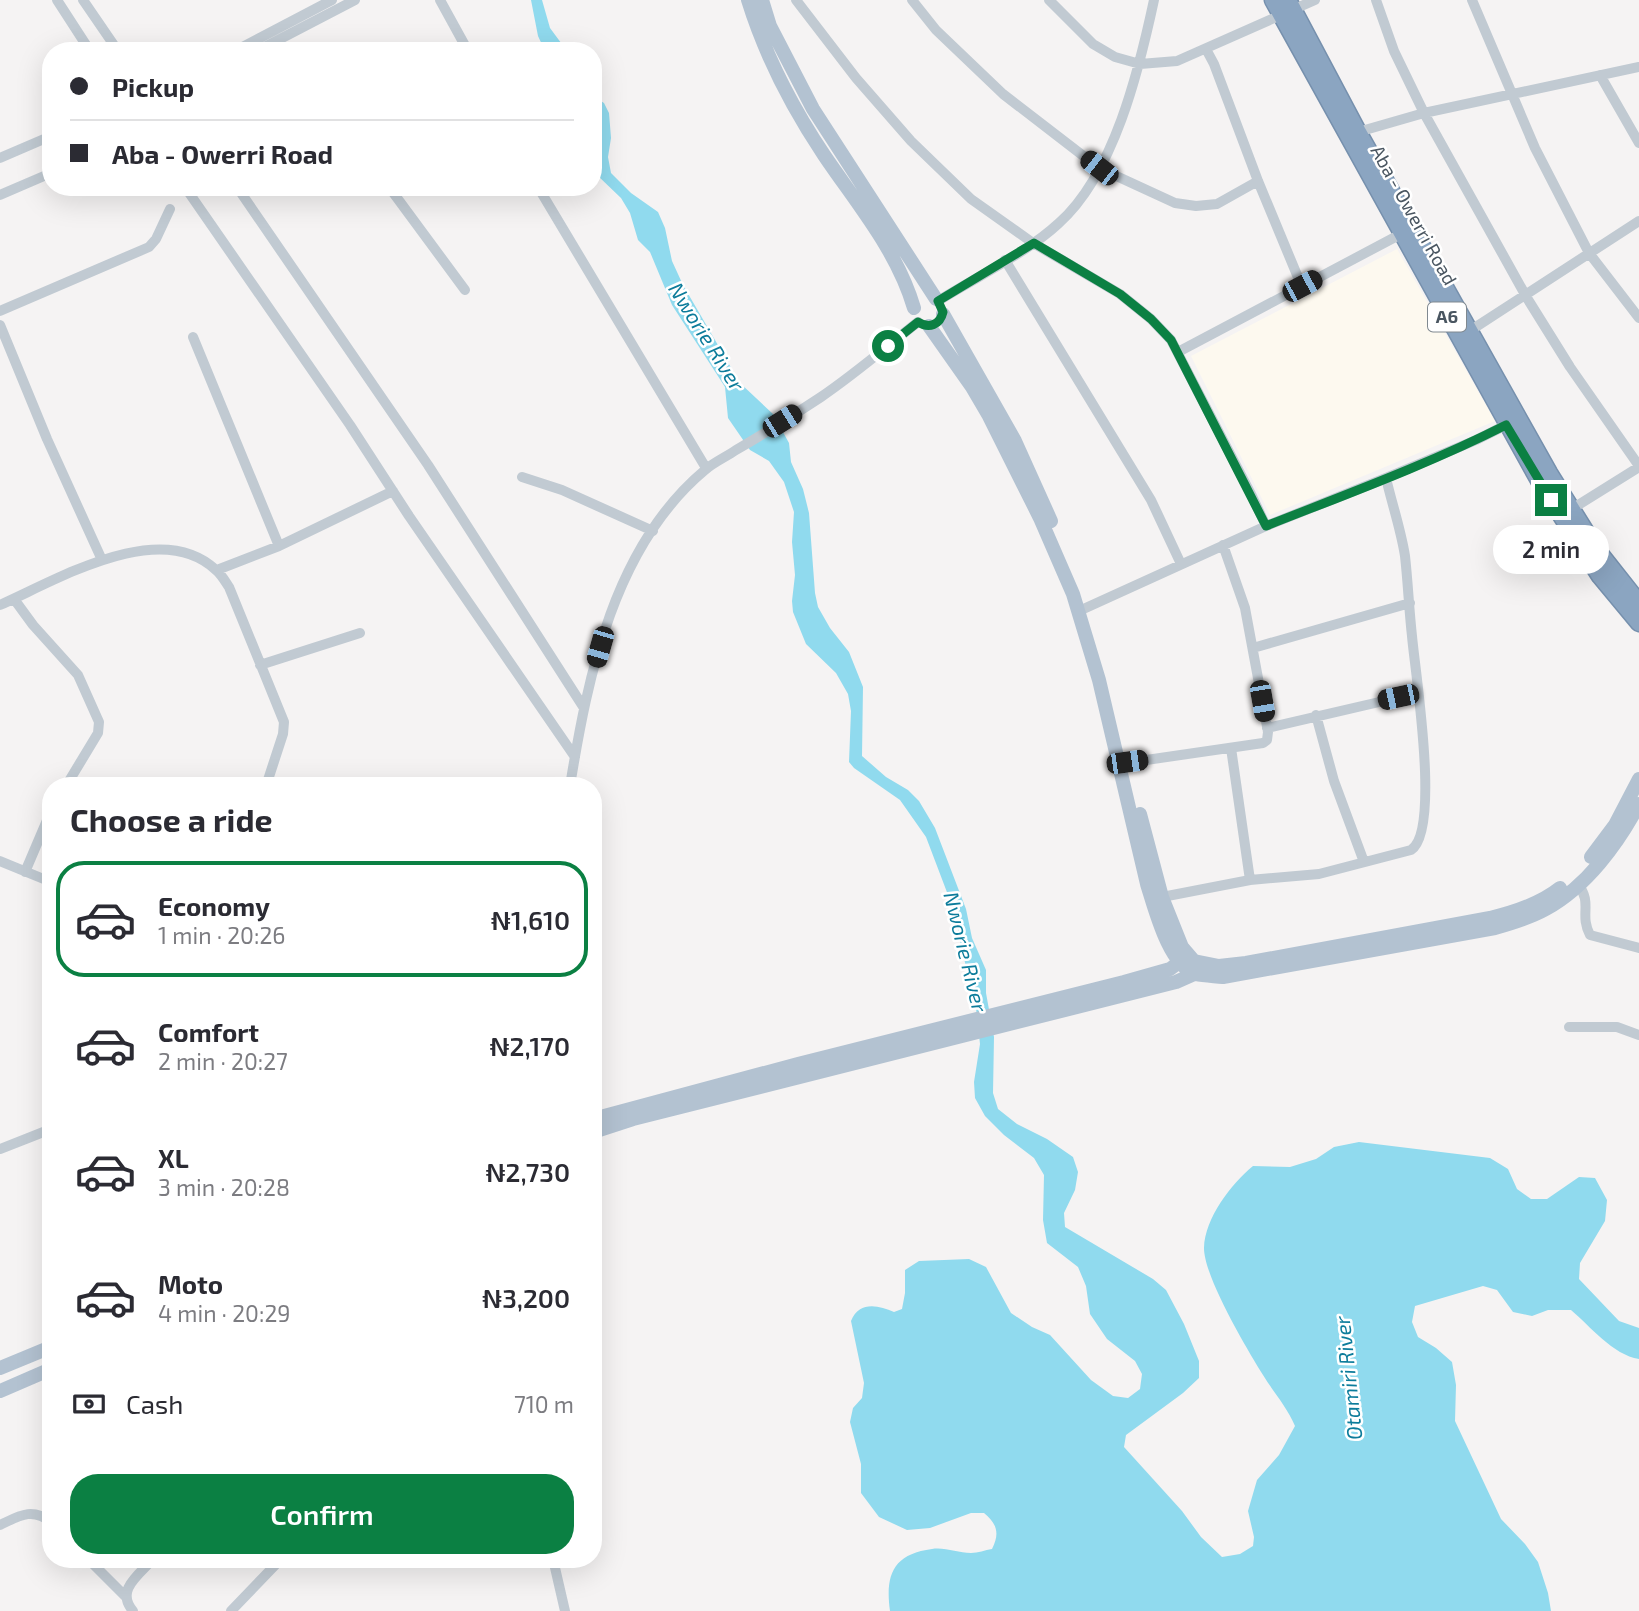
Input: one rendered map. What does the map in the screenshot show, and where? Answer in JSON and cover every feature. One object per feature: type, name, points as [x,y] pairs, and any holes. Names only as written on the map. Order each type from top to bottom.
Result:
[{"type":"highway","name":"Aba - Owerri Road","points":[[1284,5],[1358,131],[1463,335],[1600,576],[1639,623]]},
{"type":"highway","name":"Aba - Owerri Road","points":[[1284,5],[1401,234],[1463,335]]},
{"type":"highway","name":"Aba - Owerri Road","points":[[1566,512],[1639,603]]},
{"type":"main road","points":[[748,0],[757,29],[778,75],[822,152],[890,251],[920,318],[972,387],[989,416],[1084,610]]},
{"type":"main road","points":[[762,0],[770,26],[813,109],[939,304],[1015,441],[1084,610],[1099,680],[1157,898],[1189,966]]},
{"type":"main road","points":[[920,318],[921,299],[930,297],[939,304]]},
{"type":"main road","points":[[920,318],[938,322],[939,304]]},
{"type":"main road","points":[[602,1116],[1020,1014],[1170,969],[1246,963],[1514,912],[1553,894],[1587,862],[1615,825],[1639,779]]},
{"type":"main road","points":[[1189,966],[1223,977],[1495,928],[1525,919],[1563,898],[1578,884],[1613,845],[1639,804]]},
{"type":"main road","points":[[602,1129],[955,1030]]},
{"type":"main road","points":[[0,1368],[42,1351]]},
{"type":"main road","points":[[0,1391],[42,1373]]},
{"type":"street","points":[[57,0],[84,42]]},
{"type":"street","points":[[83,0],[112,42]]},
{"type":"street","points":[[252,42],[331,0]]},
{"type":"street","points":[[276,42],[355,0]]},
{"type":"street","points":[[440,0],[463,42]]},
{"type":"street","points":[[796,0],[856,79],[911,141],[978,205],[1034,243],[1129,300],[1157,326],[1178,352],[1266,526]]},
{"type":"street","points":[[912,0],[936,30],[1003,94],[1099,168],[1175,203],[1196,206],[1217,205],[1258,181]]},
{"type":"street","points":[[1049,0],[1093,44],[1115,57],[1140,64],[1177,61],[1206,49],[1284,5],[1315,0]]},
{"type":"street","points":[[939,304],[1034,243],[1076,205],[1099,168],[1114,136],[1140,64],[1154,0]]},
{"type":"street","points":[[1376,0],[1394,51],[1424,113],[1525,294],[1570,367],[1639,467],[1566,512]]},
{"type":"street","points":[[1472,0],[1535,148],[1590,253],[1639,317]]},
{"type":"street","points":[[1206,49],[1302,286]]},
{"type":"street","points":[[1358,131],[1424,113],[1639,66]]},
{"type":"street","points":[[1600,75],[1639,142]]},
{"type":"street","points":[[0,158],[42,140]]},
{"type":"street","points":[[0,195],[42,177]]},
{"type":"street","points":[[191,196],[351,425],[575,757]]},
{"type":"street","points":[[243,196],[413,443],[584,709]]},
{"type":"street","points":[[396,196],[465,290]]},
{"type":"street","points":[[543,196],[706,468]]},
{"type":"street","points":[[0,311],[149,247],[156,239],[170,209]]},
{"type":"street","points":[[1463,335],[1639,221]]},
{"type":"street","points":[[1178,352],[1401,234]]},
{"type":"street","points":[[1005,260],[1150,500],[1181,564]]},
{"type":"street","points":[[572,777],[584,709],[607,624],[631,570],[653,531],[682,492],[706,468],[823,396],[920,318]]},
{"type":"street","points":[[0,325],[47,439],[102,560]]},
{"type":"street","points":[[193,337],[279,546]]},
{"type":"street","points":[[1084,610],[1266,526],[1476,440],[1512,422]]},
{"type":"street","points":[[522,477],[562,490],[653,531]]},
{"type":"street","points":[[1157,898],[1250,880],[1319,874],[1411,850],[1419,843],[1425,812],[1426,785],[1410,603],[1404,554],[1386,478]]},
{"type":"street","points":[[217,570],[279,546],[393,491]]},
{"type":"street","points":[[1123,763],[1263,743],[1268,736],[1241,593],[1223,545]]},
{"type":"street","points":[[0,605],[102,560],[143,550],[168,550],[202,559],[217,570],[229,587],[284,722],[283,734],[269,777]]},
{"type":"street","points":[[14,598],[33,625],[78,675],[99,722],[98,733],[71,777]]},
{"type":"street","points":[[1253,648],[1410,603]]},
{"type":"street","points":[[260,664],[360,633]]},
{"type":"street","points":[[1267,728],[1418,693]]},
{"type":"street","points":[[1315,715],[1334,781],[1364,862]]},
{"type":"street","points":[[1231,748],[1250,880]]},
{"type":"street","points":[[25,872],[42,832]]},
{"type":"street","points":[[0,862],[42,879]]},
{"type":"street","points":[[1578,884],[1586,894],[1586,927],[1590,935],[1639,948]]},
{"type":"street","points":[[1569,1027],[1617,1027],[1639,1035]]},
{"type":"street","points":[[0,1149],[42,1133]]},
{"type":"street","points":[[0,1525],[28,1514],[42,1516]]},
{"type":"street","points":[[97,1568],[125,1596]]},
{"type":"street","points":[[133,1611],[126,1603],[125,1596],[129,1585],[145,1568]]},
{"type":"street","points":[[230,1611],[272,1568]]},
{"type":"street","points":[[555,1568],[565,1611]]},
{"type":"shaded area","points":[[1397,249],[1495,421],[1270,515],[1191,356]]},
{"type":"water","points":[[531,0],[542,0],[550,28],[560,42],[541,42]]},
{"type":"water","points":[[602,102],[609,113],[611,138],[608,157],[611,173],[631,193],[658,212],[665,228],[672,261],[683,285],[740,383],[773,414],[789,443],[791,462],[803,489],[809,513],[818,607],[849,652],[863,687],[862,756],[886,777],[908,790],[919,801],[935,828],[966,909],[972,938],[986,970],[986,993],[994,1037],[993,1093],[998,1109],[1017,1124],[1047,1139],[1073,1157],[1078,1172],[1075,1190],[1064,1213],[1065,1227],[1153,1279],[1166,1290],[1184,1324],[1199,1361],[1199,1378],[1126,1435],[1124,1447],[1182,1511],[1201,1537],[1222,1557],[1240,1554],[1253,1546],[1254,1537],[1248,1511],[1257,1480],[1279,1455],[1295,1426],[1228,1313],[1206,1261],[1205,1237],[1214,1214],[1236,1182],[1253,1166],[1290,1167],[1316,1159],[1334,1147],[1359,1142],[1490,1158],[1508,1169],[1517,1189],[1531,1199],[1547,1199],[1579,1177],[1595,1178],[1607,1200],[1605,1221],[1580,1263],[1579,1279],[1619,1321],[1639,1328],[1639,1359],[1611,1346],[1571,1310],[1548,1310],[1532,1316],[1513,1312],[1497,1290],[1483,1286],[1415,1306],[1412,1322],[1418,1337],[1452,1362],[1456,1385],[1455,1421],[1501,1519],[1538,1562],[1551,1611],[890,1611],[891,1577],[900,1561],[932,1549],[971,1553],[992,1549],[996,1533],[992,1521],[984,1513],[971,1513],[930,1528],[907,1530],[879,1517],[861,1493],[861,1464],[850,1422],[853,1408],[862,1398],[864,1383],[851,1321],[859,1310],[870,1306],[894,1312],[902,1309],[905,1270],[919,1261],[969,1259],[986,1267],[1011,1313],[1050,1335],[1091,1380],[1113,1396],[1128,1398],[1140,1389],[1142,1374],[1135,1361],[1107,1339],[1090,1314],[1086,1286],[1078,1267],[1047,1243],[1043,1220],[1044,1175],[1034,1158],[985,1116],[975,1098],[974,1082],[980,1044],[976,1008],[956,916],[926,837],[900,800],[849,762],[851,711],[848,694],[836,673],[806,644],[793,612],[794,512],[784,482],[769,461],[750,450],[728,418],[725,387],[672,305],[650,252],[638,240],[630,213],[621,198],[602,180]]},
{"type":"route","points":[[888,346],[918,322],[927,326],[936,324],[943,312],[938,301],[1034,243],[1129,300],[1171,340],[1266,526],[1409,469],[1506,425],[1551,500]]},
{"type":"water label","name":"Nworie River","points":[[706,337]]},
{"type":"water label","name":"Nworie River","points":[[965,952]]},
{"type":"water label","name":"Otamiri River","points":[[1349,1378]]}]
